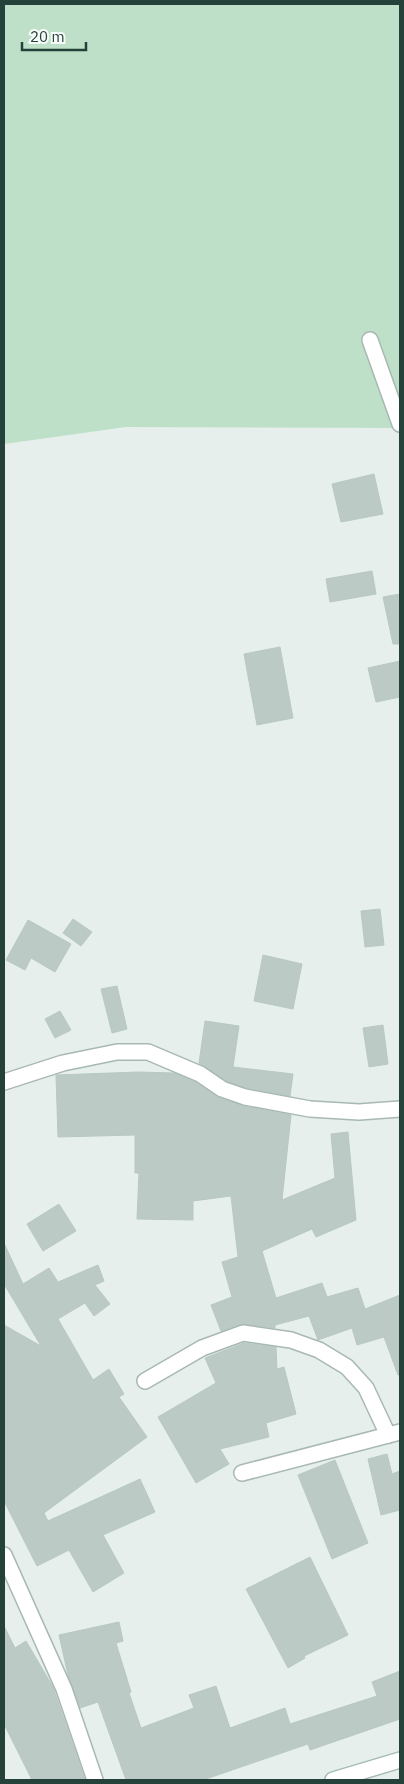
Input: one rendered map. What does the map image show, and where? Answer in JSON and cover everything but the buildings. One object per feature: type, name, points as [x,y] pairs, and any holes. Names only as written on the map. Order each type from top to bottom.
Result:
[{"type":"street","points":[[370,340],[400,424]]},
{"type":"street","points":[[4,1082],[72,1062],[117,1052],[148,1052],[200,1074],[222,1089],[245,1097],[310,1109],[359,1112],[400,1109]]},
{"type":"street","points":[[145,1381],[202,1348],[243,1333],[291,1340],[320,1350],[347,1367],[366,1388],[394,1434],[242,1473]]},
{"type":"street","points":[[4,1555],[64,1689],[95,1780]]},
{"type":"street","points":[[333,1780],[400,1760]]},
{"type":"green space","points":[[4,4],[400,4],[400,428],[126,427],[4,444]]}]
